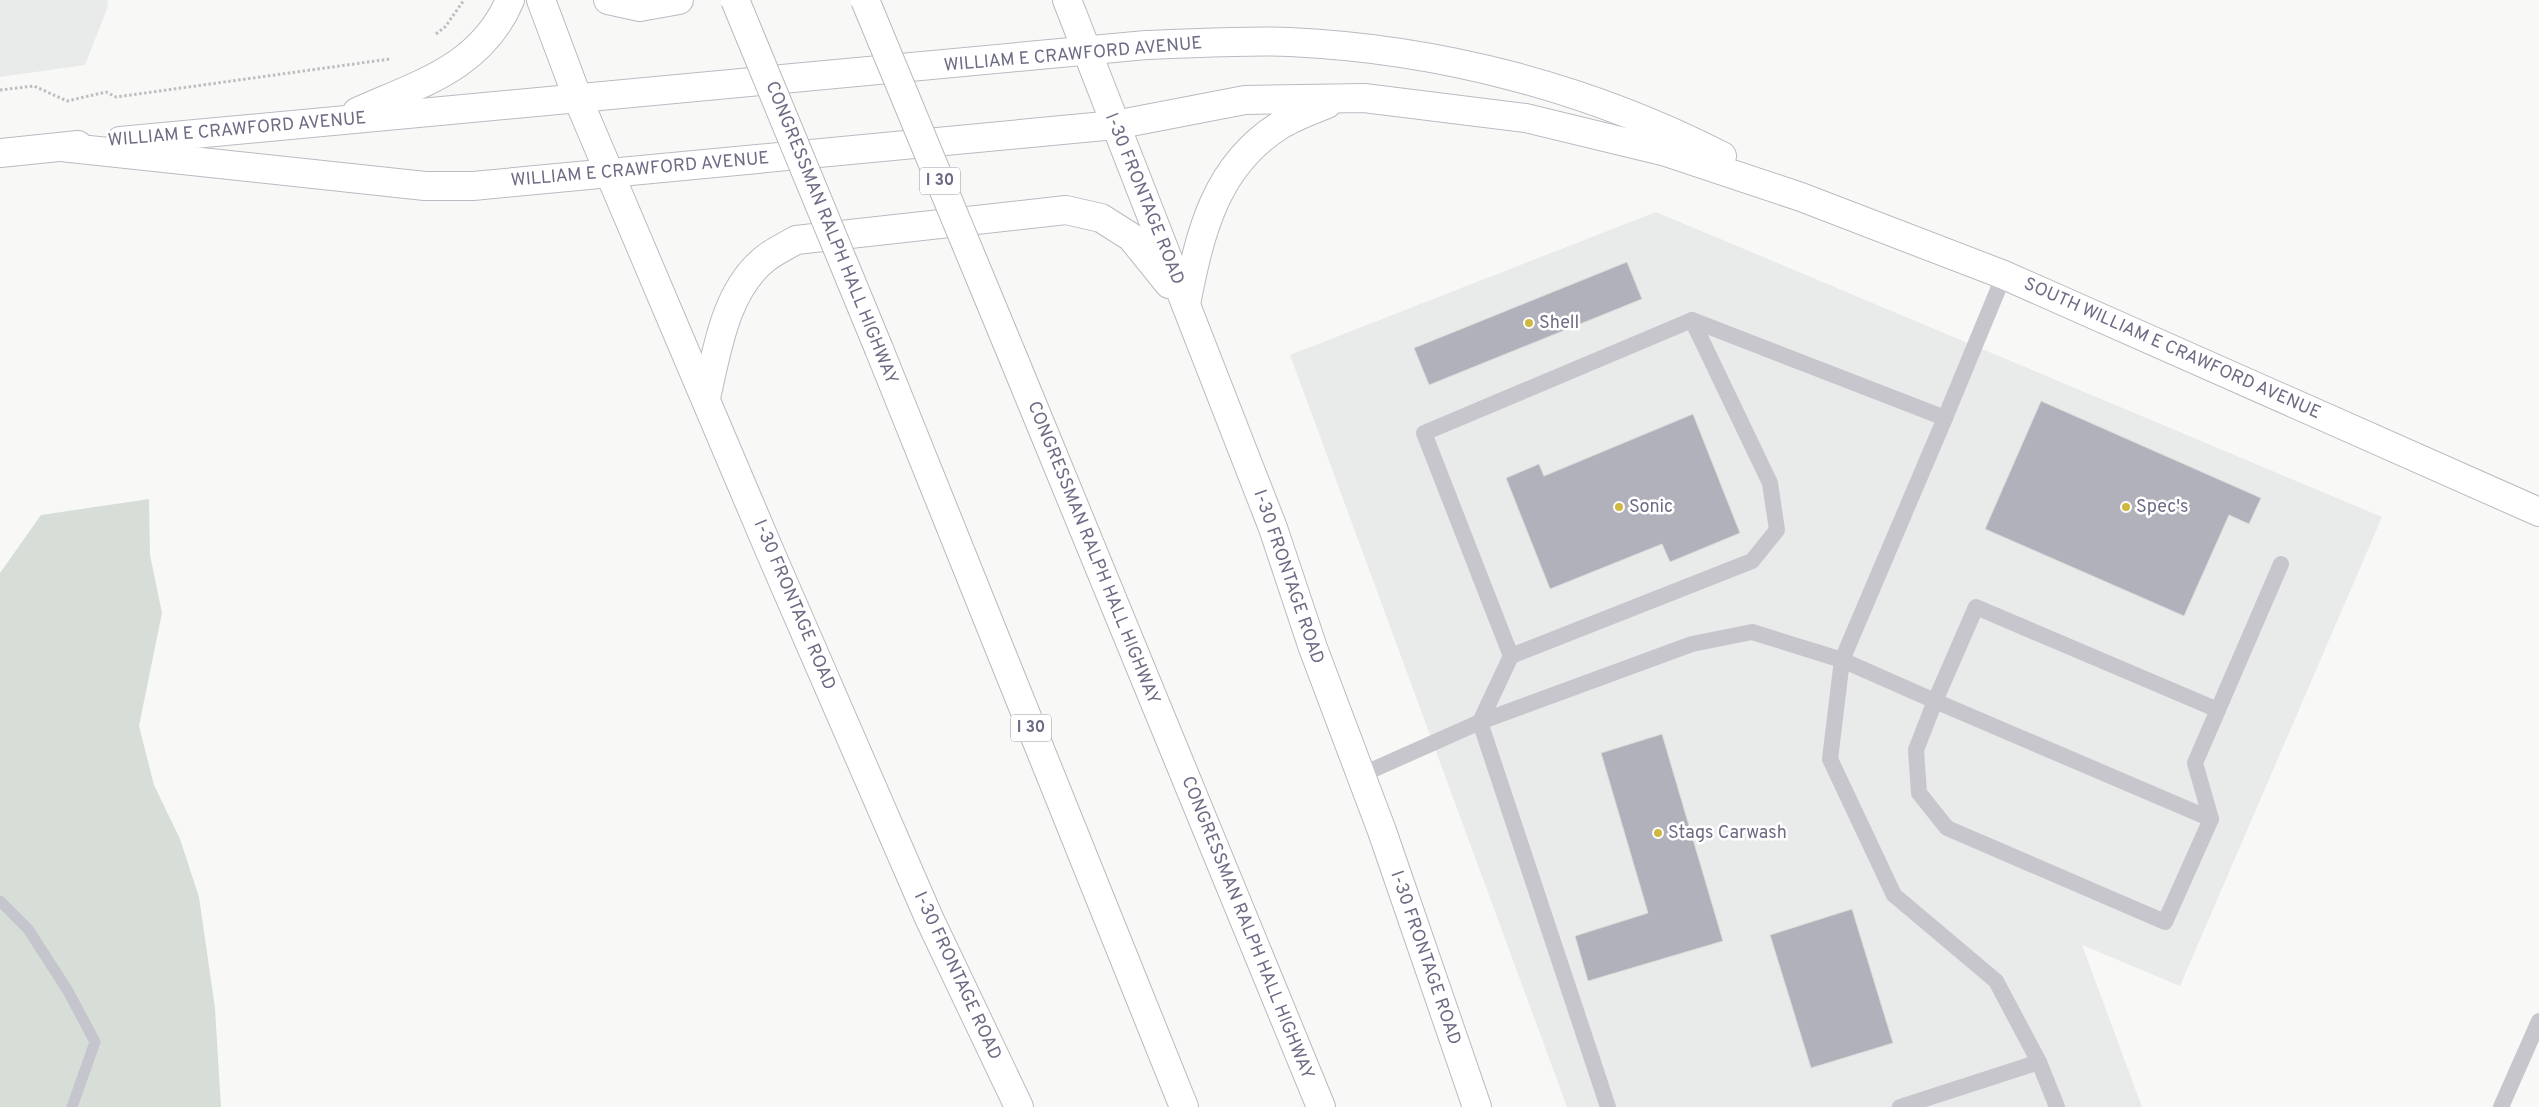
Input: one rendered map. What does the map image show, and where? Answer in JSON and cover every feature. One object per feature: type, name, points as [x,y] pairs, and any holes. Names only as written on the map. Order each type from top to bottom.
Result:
[{"type":"main road","points":[[337,121],[460,64],[492,33],[510,0]]},
{"type":"main road","name":"I-30 FRONTAGE ROAD","points":[[541,0],[578,99],[929,918],[1019,1107]]},
{"type":"main road","points":[[608,0],[640,7],[679,0]]},
{"type":"main road","name":"CONGRESSMAN RALPH HALL HIGHWAY","points":[[735,0],[879,349],[1184,1107]]},
{"type":"main road","name":"CONGRESSMAN RALPH HALL HIGHWAY","points":[[865,0],[1321,1107]]},
{"type":"main road","name":"I-30 FRONTAGE ROAD","points":[[1067,0],[1273,528],[1313,648],[1361,775],[1477,1107]]},
{"type":"main road","name":"WILLIAM E CRAWFORD AVENUE","points":[[61,146],[1146,45],[1289,42],[1377,50],[1466,65],[1564,90],[1675,132],[1801,197]]},
{"type":"main road","points":[[1186,304],[1197,247],[1206,219],[1219,191],[1234,167],[1250,149],[1282,124],[1338,98]]},
{"type":"main road","name":"WILLIAM E CRAWFORD AVENUE","points":[[61,146],[425,186],[472,186],[1115,126],[1245,100],[1364,98],[1526,118],[1666,152],[1801,197]]},
{"type":"main road","points":[[0,153],[61,146]]},
{"type":"main road","name":"SOUTH WILLIAM E CRAWFORD AVENUE","points":[[1801,197],[2004,275],[2539,512]]},
{"type":"main road","points":[[706,398],[723,329],[741,286],[765,258],[796,240],[1066,210],[1101,218],[1131,236],[1186,304]]},
{"type":"lane","points":[[2004,275],[1842,660],[1830,759],[1894,895],[1996,980],[2039,1062],[2057,1107]]},
{"type":"lane","points":[[1511,656],[1424,433],[1692,320],[1945,418]]},
{"type":"lane","points":[[1608,1107],[1480,722],[1511,656],[1752,561],[1777,530],[1770,483],[1692,320]]},
{"type":"lane","points":[[2218,710],[1976,607],[1916,750],[1919,793],[1947,828],[2165,922],[2211,819],[2195,763],[2218,710],[2281,564]]},
{"type":"lane","points":[[1361,775],[1480,722],[1692,644],[1752,632],[1842,660],[2211,819]]},
{"type":"lane","points":[[2501,1107],[2539,1021]]},
{"type":"lane","points":[[1900,1107],[2039,1062]]},
{"type":"path","points":[[430,38],[445,27],[464,0]]},
{"type":"path","points":[[0,90],[34,86],[67,101],[106,92],[116,97],[399,57]]},
{"type":"shaded area","points":[[0,0],[107,0],[108,6],[85,65],[0,77]]},
{"type":"shaded area","points":[[1656,212],[2382,517],[2180,986],[2082,945],[2142,1107],[1567,1107],[1290,355]]},
{"type":"shaded area","points":[[149,499],[150,555],[162,613],[139,726],[154,785],[180,839],[199,897],[215,1008],[221,1107],[0,1107],[0,573],[41,515]]},
{"type":"building","points":[[1627,262],[1642,299],[1429,385],[1414,348]]},
{"type":"building","name":"Spec's","points":[[2041,401],[2261,498],[2249,524],[2229,515],[2184,616],[1985,529]]},
{"type":"building","points":[[1693,414],[1740,533],[1670,562],[1662,544],[1550,589],[1506,478],[1539,464],[1544,476]]},
{"type":"building","name":"Stags Carwash","points":[[1662,734],[1723,941],[1588,981],[1575,936],[1648,913],[1601,753]]},
{"type":"building","points":[[1852,909],[1893,1043],[1811,1068],[1770,935]]},
{"type":"waterway","points":[[0,901],[28,929],[68,991],[95,1042],[72,1107]]},
{"type":"place","name":"Shell","points":[[1529,323]]},
{"type":"place","name":"Sonic","points":[[1619,507]]},
{"type":"place","name":"Spec's","points":[[2126,507]]},
{"type":"place","name":"Stags Carwash","points":[[1658,833]]}]
